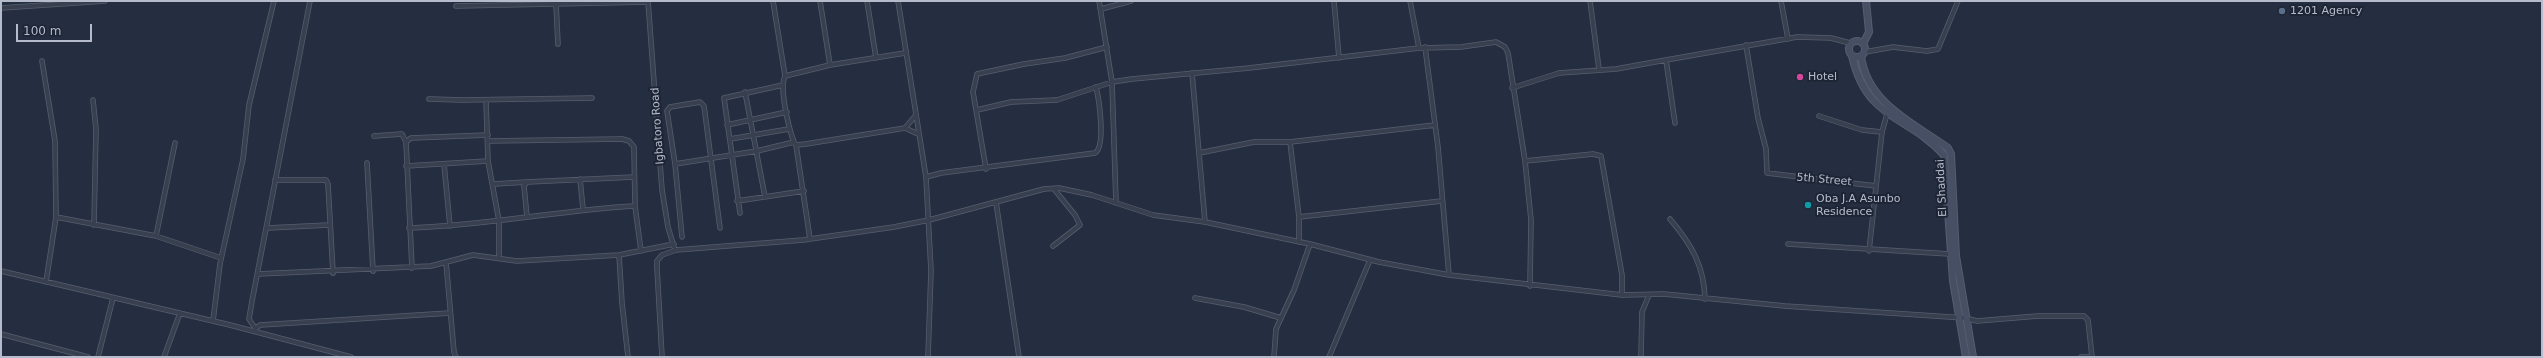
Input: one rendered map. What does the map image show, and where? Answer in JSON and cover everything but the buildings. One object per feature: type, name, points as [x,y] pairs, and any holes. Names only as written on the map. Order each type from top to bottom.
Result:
[{"type":"street","points":[[1,8],[105,1]]},
{"type":"street","points":[[213,321],[221,258],[243,159],[249,105],[274,1]]},
{"type":"street","points":[[254,330],[249,319],[310,1]]},
{"type":"street","points":[[456,6],[648,1]]},
{"type":"street","name":"Igbatoro Road","points":[[648,1],[662,190],[668,227],[676,250]]},
{"type":"street","points":[[773,1],[785,76],[783,85],[789,129],[795,144],[804,191],[810,239]]},
{"type":"street","points":[[820,1],[830,65]]},
{"type":"street","points":[[867,1],[876,58]]},
{"type":"street","points":[[898,1],[905,53],[926,177],[931,271],[928,357]]},
{"type":"street","points":[[1099,1],[1112,82],[1116,204]]},
{"type":"street","points":[[1101,9],[1131,1]]},
{"type":"street","points":[[1334,1],[1339,58]]},
{"type":"street","points":[[1410,1],[1419,48]]},
{"type":"street","points":[[1590,1],[1599,69]]},
{"type":"street","points":[[1782,1],[1788,39]]},
{"type":"street","points":[[1863,54],[1863,44],[1868,32],[1866,1]]},
{"type":"street","points":[[1852,56],[1893,47],[1927,51],[1938,49],[1958,1]]},
{"type":"street","points":[[556,4],[558,44]]},
{"type":"street","points":[[1512,88],[1559,73],[1666,60],[1746,45],[1788,39],[1831,38],[1850,43],[1856,40],[1863,44]]},
{"type":"street","points":[[977,110],[1011,102],[1057,100],[1112,82],[1339,58],[1425,47],[1461,47],[1496,42],[1505,47],[1508,53],[1512,88],[1525,161],[1532,230],[1530,286]]},
{"type":"street","points":[[1850,43],[1848,48],[1855,68],[1866,91],[1887,114],[1944,155],[1950,254],[1962,318],[1966,357]]},
{"type":"street","name":"5th Street","points":[[1746,45],[1758,118],[1766,149],[1767,174],[1876,186]]},
{"type":"street","points":[[986,168],[973,92],[977,74],[1024,64],[1065,58],[1107,47]]},
{"type":"street","points":[[1425,47],[1435,125],[1449,275]]},
{"type":"street","points":[[785,76],[830,65],[905,53]]},
{"type":"street","name":"El Shaddai","points":[[1863,54],[1864,74],[1882,101],[1948,148],[1951,154],[1956,256],[1962,318],[1973,357]]},
{"type":"street","points":[[1666,60],[1675,123]]},
{"type":"street","points":[[42,61],[55,141],[56,217],[46,282]]},
{"type":"street","points":[[1192,73],[1205,222]]},
{"type":"street","points":[[740,213],[737,201],[724,98],[745,92],[783,85]]},
{"type":"street","points":[[926,177],[941,173],[986,168],[1098,151],[1101,123],[1096,87]]},
{"type":"street","points":[[745,92],[765,197]]},
{"type":"street","points":[[429,98],[486,100],[592,98]]},
{"type":"street","points":[[93,100],[96,129],[94,225]]},
{"type":"street","points":[[486,100],[488,161],[494,184],[499,221],[499,258]]},
{"type":"street","points":[[682,237],[675,164],[667,111],[670,107],[700,102],[704,106],[720,228]]},
{"type":"street","points":[[728,125],[787,112]]},
{"type":"street","points":[[1869,250],[1882,132],[1887,114]]},
{"type":"street","points":[[905,128],[916,116]]},
{"type":"street","points":[[1819,116],[1862,130],[1882,132]]},
{"type":"street","points":[[1199,153],[1254,142],[1290,142],[1435,125]]},
{"type":"street","points":[[675,164],[795,144],[905,128],[918,134]]},
{"type":"street","points":[[730,139],[789,129]]},
{"type":"street","points":[[374,136],[402,134],[406,142],[412,268]]},
{"type":"street","points":[[406,142],[411,138],[488,135]]},
{"type":"street","points":[[488,141],[622,139],[629,141],[634,147],[635,206],[641,251]]},
{"type":"street","points":[[1290,142],[1299,216],[1299,242]]},
{"type":"street","points":[[156,236],[175,143]]},
{"type":"street","points":[[1525,161],[1593,154],[1601,156],[1622,275],[1622,295]]},
{"type":"street","points":[[406,166],[488,161]]},
{"type":"street","points":[[367,163],[373,271]]},
{"type":"street","points":[[444,164],[450,226]]},
{"type":"street","points":[[494,184],[634,177]]},
{"type":"street","points":[[580,179],[583,209]]},
{"type":"street","points":[[275,180],[326,180],[328,184],[332,273]]},
{"type":"street","points":[[527,182],[524,186],[527,218]]},
{"type":"street","points":[[1053,246],[1080,225],[1075,215],[1054,189]]},
{"type":"street","points":[[662,357],[657,260],[662,255],[676,250],[810,239],[929,220],[996,202],[1054,189],[1092,195],[1116,204],[1172,219],[1205,222],[1310,244],[1370,260],[1449,275],[1530,286],[1622,295],[1664,294],[1704,299],[1962,318],[1977,321],[2038,316],[2084,316],[2088,320],[2092,357],[2081,357]]},
{"type":"street","points":[[737,201],[804,191]]},
{"type":"street","points":[[1299,216],[1442,201]]},
{"type":"street","points":[[996,202],[1019,357]]},
{"type":"street","points":[[409,228],[450,226],[527,218],[583,209],[635,206]]},
{"type":"street","points":[[56,217],[156,236],[221,258]]},
{"type":"street","points":[[1670,219],[1695,254],[1702,271],[1704,299]]},
{"type":"street","points":[[267,228],[329,225]]},
{"type":"street","points":[[258,274],[332,273],[412,268],[431,266],[473,255],[538,261],[619,255],[674,244]]},
{"type":"street","points":[[1274,357],[1274,337],[1310,244]]},
{"type":"street","points":[[1788,244],[1950,254]]},
{"type":"street","points":[[619,255],[622,303],[628,357]]},
{"type":"street","points":[[1329,357],[1370,260]]},
{"type":"street","points":[[446,262],[454,352],[456,357]]},
{"type":"street","points":[[1,271],[254,330],[351,357]]},
{"type":"street","points":[[1641,357],[1642,312],[1649,295]]},
{"type":"street","points":[[98,357],[113,298]]},
{"type":"street","points":[[1195,298],[1244,307],[1281,318]]},
{"type":"street","points":[[164,357],[180,313]]},
{"type":"street","points":[[254,330],[260,325],[450,313]]},
{"type":"street","points":[[1,334],[88,357]]},
{"type":"street","points":[[328,357],[330,352]]},
{"type":"place","name":"1201 Agency","points":[[2282,11]]},
{"type":"place","name":"Hotel","points":[[1800,77]]},
{"type":"place","name":"Oba J.A Asunbo Residence","points":[[1808,205]]}]
